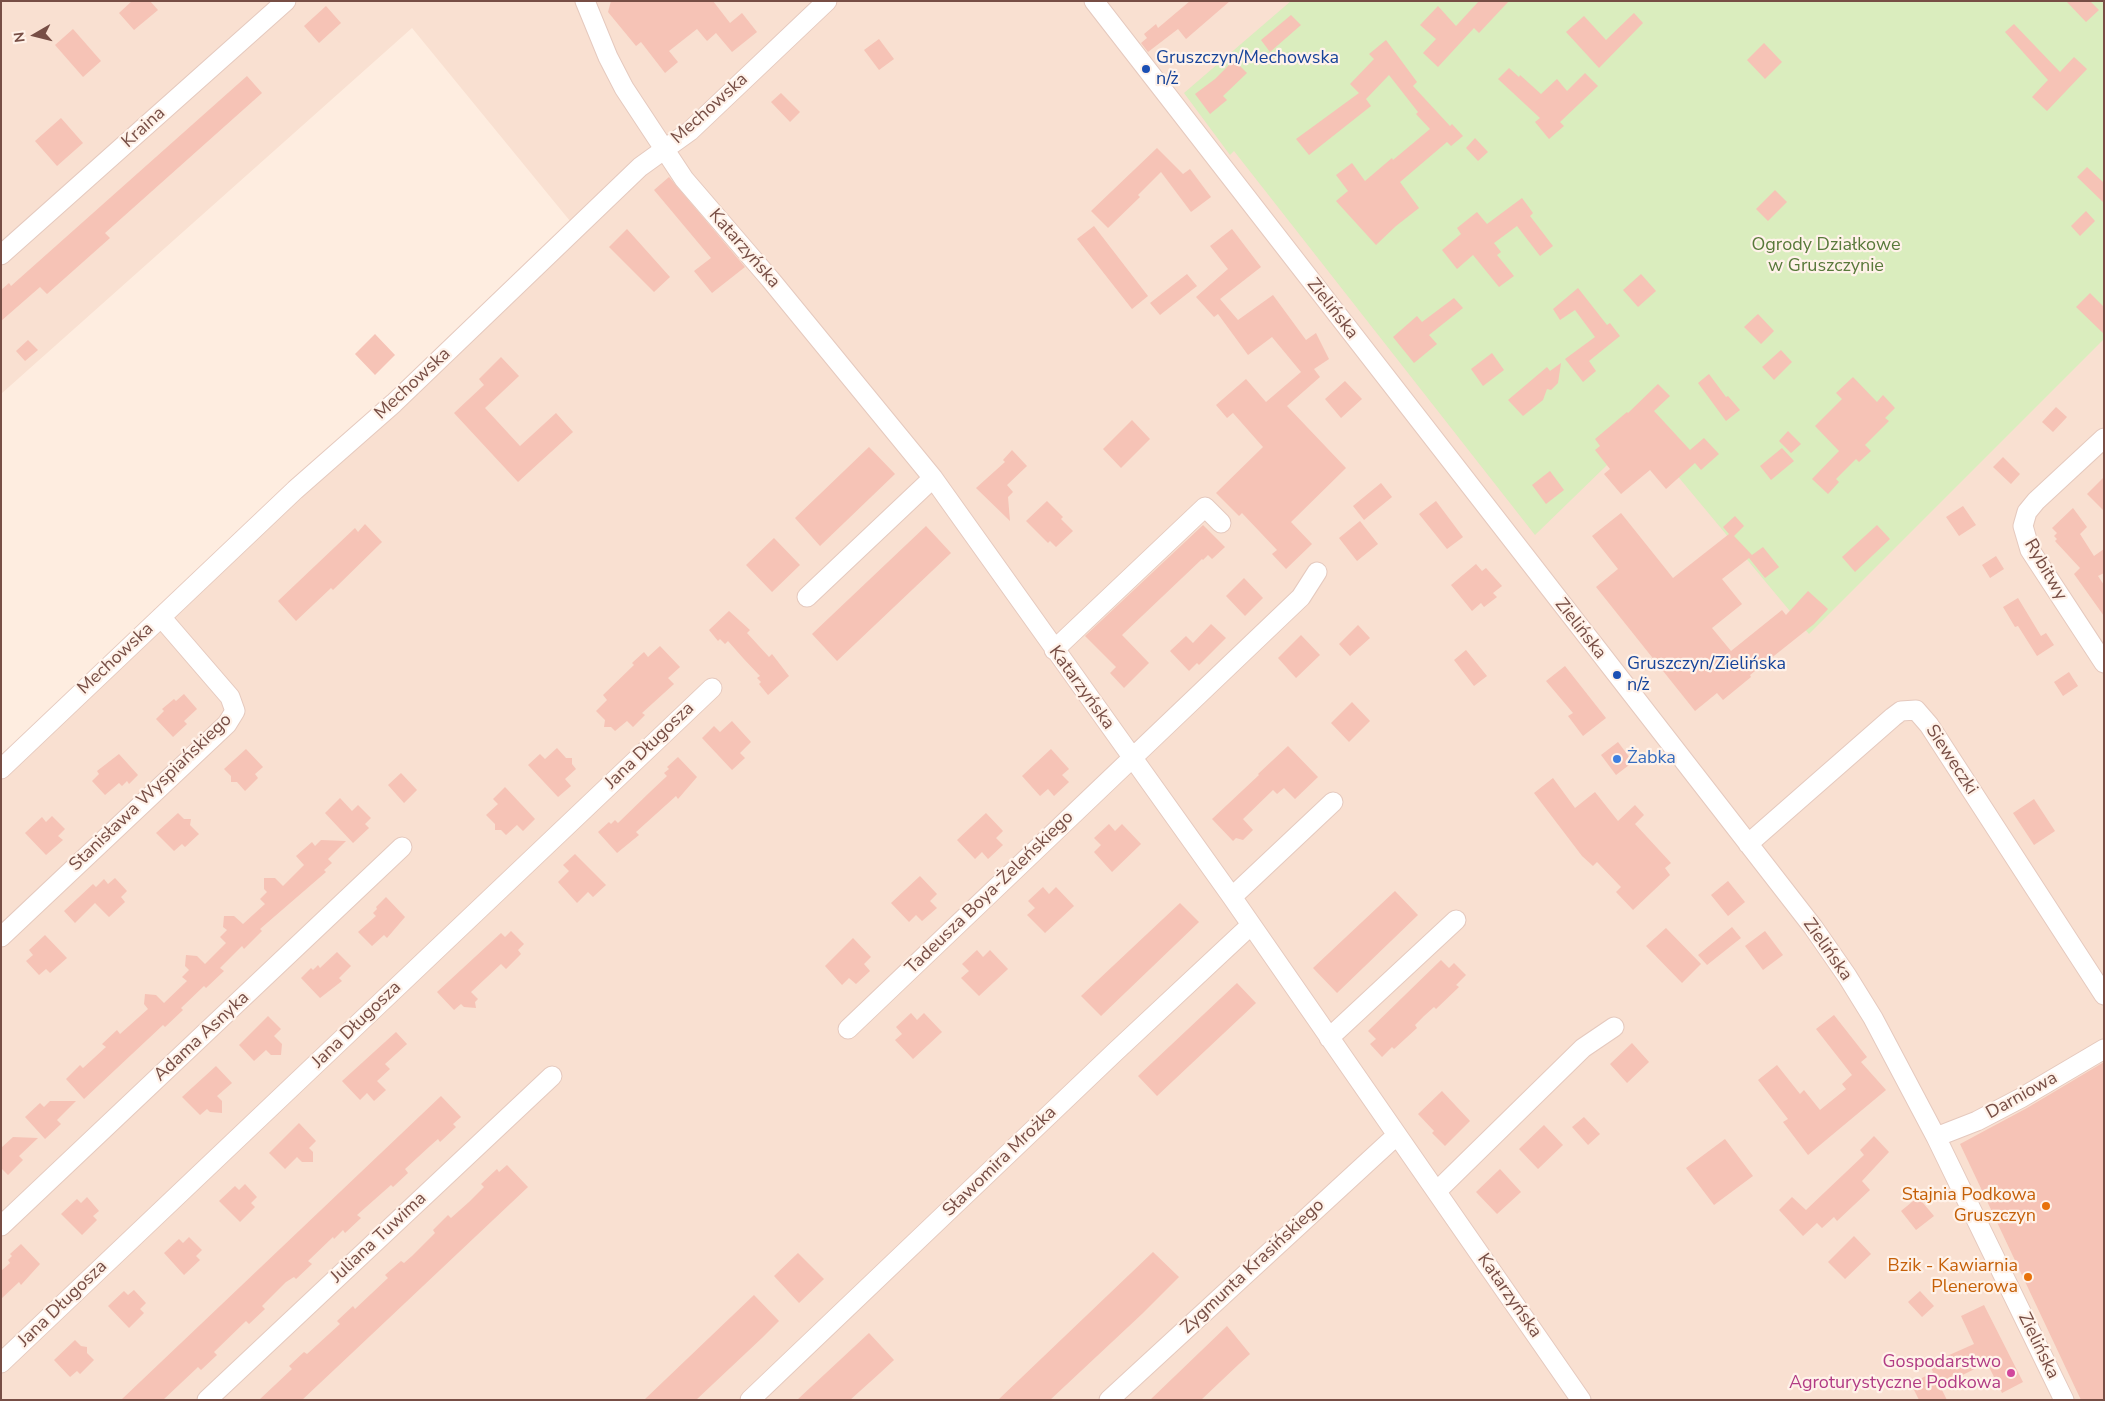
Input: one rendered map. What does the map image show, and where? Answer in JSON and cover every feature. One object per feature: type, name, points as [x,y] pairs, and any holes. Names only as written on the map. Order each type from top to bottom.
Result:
[{"type":"street","name":"Kraina","points":[[1,255],[286,1]]},
{"type":"street","name":"Katarzyńska","points":[[586,1],[608,56],[624,88],[684,179],[770,278],[933,478],[1232,897],[1581,1400]]},
{"type":"street","name":"Mechowska","points":[[1,769],[295,490],[394,403],[640,167],[690,131],[827,1]]},
{"type":"street","name":"Zielińska","points":[[1094,1],[1813,927],[1847,976],[1873,1018],[1936,1137],[2064,1400]]},
{"type":"street","name":"Rybitwy","points":[[2104,438],[2036,500],[2027,512],[2023,526],[2030,550],[2104,663]]},
{"type":"street","points":[[807,598],[933,478]]},
{"type":"street","points":[[1054,650],[1205,507],[1221,523]]},
{"type":"street","name":"Tadeusza Boya-Żeleńskiego","points":[[848,1029],[1131,757],[1301,597],[1317,572]]},
{"type":"street","name":"Stanisława Wyspiańskiego","points":[[1,937],[227,724],[235,711],[230,697],[161,617]]},
{"type":"street","name":"Jana Długosza","points":[[1,1363],[712,688]]},
{"type":"street","name":"Sieweczki","points":[[1748,844],[1893,717],[1901,711],[1916,710],[1929,725],[2104,995]]},
{"type":"street","points":[[1232,897],[1333,802]]},
{"type":"street","name":"Adama Asnyka","points":[[1,1226],[402,848]]},
{"type":"street","points":[[1330,1038],[1456,920]]},
{"type":"street","name":"Sławomira Mrożka","points":[[750,1400],[1251,925]]},
{"type":"street","points":[[1437,1191],[1583,1048],[1614,1027]]},
{"type":"street","name":"Darniowa","points":[[1936,1137],[1977,1121],[2021,1098],[2104,1049]]},
{"type":"street","name":"Juliana Tuwima","points":[[207,1400],[552,1076]]},
{"type":"street","name":"Zygmunta Krasińskiego","points":[[1109,1400],[1397,1135]]},
{"type":"shaded area","points":[[1,1],[2104,1],[2104,1400],[1,1400],[1,764],[570,221],[412,28],[1,394]]},
{"type":"green space","name":"Ogrody Działkowe w Gruszczynie","points":[[1291,1],[2104,1],[2104,339],[1809,634],[1641,432],[1535,535],[1234,151],[1230,155],[1184,93]]},
{"type":"building","points":[[132,1],[150,1],[158,10],[134,30],[119,13]]},
{"type":"building","points":[[611,1],[713,1],[730,23],[742,13],[757,32],[732,52],[716,33],[707,41],[697,29],[669,51],[678,62],[665,73],[641,42],[636,46],[608,12]]},
{"type":"building","points":[[1190,1],[1230,1],[1186,39],[1178,29],[1148,52],[1141,43],[1147,38],[1144,34],[1156,24],[1158,28]]},
{"type":"building","points":[[1479,1],[1509,1],[1479,33],[1474,28],[1438,67],[1423,53],[1436,39],[1420,25],[1438,6],[1456,26]]},
{"type":"building","points":[[2066,1],[2090,1],[2099,10],[2086,22]]},
{"type":"building","points":[[326,6],[341,23],[319,43],[304,26]]},
{"type":"building","points":[[1634,13],[1643,23],[1599,68],[1566,32],[1584,16],[1606,40]]},
{"type":"building","points":[[1291,15],[1301,25],[1270,52],[1261,40]]},
{"type":"building","points":[[2014,24],[2060,72],[2074,57],[2087,69],[2047,111],[2032,97],[2048,80],[2005,32]]},
{"type":"building","points":[[73,29],[101,61],[83,77],[55,45]]},
{"type":"building","points":[[879,39],[894,59],[879,70],[864,50]]},
{"type":"building","points":[[1386,40],[1417,82],[1413,86],[1450,126],[1452,124],[1463,136],[1451,146],[1447,142],[1400,182],[1419,208],[1376,245],[1336,201],[1348,191],[1336,175],[1352,163],[1365,181],[1392,158],[1393,160],[1430,129],[1416,114],[1418,112],[1389,75],[1366,99],[1371,106],[1309,155],[1296,139],[1359,93],[1350,84],[1374,59],[1369,54]]},
{"type":"building","points":[[1764,43],[1782,62],[1765,79],[1747,60]]},
{"type":"building","points":[[1234,60],[1247,73],[1223,96],[1227,100],[1210,114],[1195,94],[1215,79]]},
{"type":"building","points":[[1509,68],[1519,77],[1520,75],[1541,94],[1557,79],[1567,91],[1585,73],[1598,86],[1560,122],[1564,126],[1549,139],[1535,122],[1540,118],[1498,79]]},
{"type":"building","points":[[247,76],[262,93],[105,233],[110,238],[47,294],[40,287],[1,321],[1,290],[9,283],[11,286]]},
{"type":"building","points":[[781,93],[800,112],[790,122],[771,102]]},
{"type":"building","points":[[61,118],[83,143],[57,166],[35,141]]},
{"type":"building","points":[[1475,138],[1488,152],[1478,161],[1466,148]]},
{"type":"building","points":[[1157,148],[1183,174],[1190,169],[1211,197],[1191,212],[1161,172],[1138,195],[1140,197],[1108,228],[1091,211]]},
{"type":"building","points":[[2087,167],[2104,183],[2104,203],[2077,177]]},
{"type":"building","points":[[669,177],[745,267],[712,293],[694,271],[711,258],[654,190]]},
{"type":"building","points":[[1775,190],[1787,202],[1768,221],[1756,209]]},
{"type":"building","points":[[1522,198],[1533,213],[1530,216],[1553,246],[1540,256],[1517,226],[1494,243],[1501,252],[1497,255],[1514,276],[1499,287],[1473,255],[1457,269],[1442,250],[1461,234],[1457,228],[1477,212],[1487,224]]},
{"type":"building","points":[[2086,211],[2095,221],[2080,236],[2071,226]]},
{"type":"building","points":[[1094,226],[1148,296],[1132,309],[1077,239]]},
{"type":"building","points":[[627,229],[670,277],[654,292],[609,247]]},
{"type":"building","points":[[1232,229],[1261,267],[1220,299],[1238,320],[1273,295],[1306,340],[1316,333],[1329,359],[1314,369],[1320,377],[1287,406],[1346,468],[1291,522],[1312,544],[1286,569],[1272,554],[1277,550],[1242,513],[1239,516],[1216,493],[1263,447],[1233,413],[1227,418],[1216,405],[1246,379],[1266,402],[1301,372],[1272,337],[1248,355],[1218,314],[1214,317],[1196,297],[1228,269],[1210,246]]},
{"type":"building","points":[[1187,274],[1197,286],[1160,315],[1150,303]]},
{"type":"building","points":[[1641,274],[1656,291],[1638,307],[1623,290]]},
{"type":"building","points":[[1578,288],[1607,325],[1610,323],[1620,336],[1589,361],[1596,371],[1583,382],[1565,359],[1595,337],[1575,310],[1560,320],[1553,309]]},
{"type":"building","points":[[2090,293],[2104,307],[2104,334],[2076,307]]},
{"type":"building","points":[[1454,298],[1463,308],[1429,335],[1437,344],[1414,363],[1393,337],[1417,316],[1422,322]]},
{"type":"building","points":[[1758,314],[1774,331],[1761,344],[1744,327]]},
{"type":"building","points":[[375,334],[395,355],[375,375],[355,354]]},
{"type":"building","points":[[28,340],[38,350],[25,361],[16,351]]},
{"type":"building","points":[[1781,350],[1792,362],[1774,380],[1762,367]]},
{"type":"building","points":[[1492,353],[1504,370],[1483,386],[1471,369]]},
{"type":"building","points":[[501,357],[519,376],[485,408],[520,446],[556,413],[573,432],[518,482],[454,413],[484,385],[479,379]]},
{"type":"building","points":[[1561,363],[1558,383],[1551,390],[1547,389],[1543,400],[1523,416],[1508,400],[1547,367],[1550,371]]},
{"type":"building","points":[[1709,374],[1726,397],[1728,396],[1740,410],[1726,421],[1698,383]]},
{"type":"building","points":[[1853,377],[1877,402],[1883,395],[1895,408],[1885,418],[1889,421],[1865,445],[1871,451],[1859,462],[1856,459],[1836,479],[1839,482],[1828,494],[1812,479],[1839,451],[1815,426],[1842,399],[1836,393]]},
{"type":"building","points":[[1345,381],[1362,399],[1341,418],[1325,399]]},
{"type":"building","points":[[1658,384],[1670,396],[1654,411],[1690,450],[1704,438],[1719,454],[1701,470],[1695,463],[1666,489],[1650,470],[1621,494],[1604,474],[1610,469],[1595,450],[1600,446],[1595,439],[1628,413]]},
{"type":"building","points":[[2056,407],[2067,417],[2053,432],[2042,422]]},
{"type":"building","points":[[1132,420],[1150,439],[1121,468],[1103,449]]},
{"type":"building","points":[[1788,431],[1801,444],[1791,453],[1779,441]]},
{"type":"building","points":[[869,447],[895,474],[820,546],[795,518]]},
{"type":"building","points":[[1782,448],[1794,461],[1771,480],[1760,466]]},
{"type":"building","points":[[1012,450],[1027,466],[1007,485],[1013,492],[1008,497],[1010,521],[976,488],[1005,462],[1003,460]]},
{"type":"building","points":[[2003,457],[2020,474],[2011,484],[1993,467]]},
{"type":"building","points":[[1550,471],[1564,490],[1546,504],[1532,485]]},
{"type":"building","points":[[2104,477],[2104,511],[2087,494]]},
{"type":"building","points":[[1381,483],[1392,497],[1364,520],[1353,506]]},
{"type":"building","points":[[1047,501],[1063,517],[1061,519],[1073,531],[1056,547],[1050,541],[1048,543],[1026,521]]},
{"type":"building","points":[[1436,501],[1463,537],[1447,549],[1419,514]]},
{"type":"building","points":[[1963,506],[1976,525],[1959,536],[1946,517]]},
{"type":"building","points":[[2073,508],[2087,527],[2080,534],[2094,556],[2104,549],[2104,573],[2098,576],[2104,585],[2104,616],[2074,574],[2080,568],[2055,541],[2057,539],[2054,536],[2057,533],[2052,528]]},
{"type":"building","points":[[1621,513],[1673,578],[1729,534],[1723,527],[1735,516],[1744,526],[1734,536],[1752,555],[1763,547],[1779,567],[1765,578],[1749,558],[1722,579],[1742,604],[1712,628],[1731,651],[1782,610],[1786,615],[1808,591],[1828,609],[1814,624],[1750,675],[1751,677],[1723,700],[1717,693],[1695,711],[1596,587],[1618,569],[1592,536]]},
{"type":"building","points":[[1360,521],[1378,544],[1357,561],[1339,538]]},
{"type":"building","points":[[365,524],[382,542],[333,590],[331,588],[296,621],[278,601],[355,528],[358,532]]},
{"type":"building","points":[[1203,525],[1225,547],[1212,559],[1208,555],[1202,559],[1122,635],[1149,663],[1124,688],[1110,673],[1116,667],[1085,636]]},
{"type":"building","points":[[1877,525],[1890,539],[1855,572],[1842,557]]},
{"type":"building","points":[[926,526],[951,553],[837,661],[812,634]]},
{"type":"building","points":[[774,538],[800,565],[772,592],[746,565]]},
{"type":"building","points":[[1996,556],[2004,569],[1990,578],[1982,565]]},
{"type":"building","points":[[1476,564],[1482,571],[1486,568],[1502,586],[1493,593],[1497,597],[1484,607],[1481,603],[1472,611],[1451,585]]},
{"type":"building","points":[[1244,578],[1263,598],[1245,616],[1226,596]]},
{"type":"building","points":[[2018,598],[2041,636],[2046,633],[2054,645],[2037,656],[2018,626],[2015,627],[2003,607]]},
{"type":"building","points":[[729,611],[750,630],[747,633],[769,657],[772,654],[789,676],[768,695],[759,684],[761,682],[757,678],[760,676],[728,641],[725,644],[720,639],[718,641],[709,630]]},
{"type":"building","points":[[1211,624],[1226,638],[1199,665],[1197,663],[1189,671],[1170,651],[1186,636],[1193,643]]},
{"type":"building","points":[[1358,625],[1370,638],[1350,656],[1339,644]]},
{"type":"building","points":[[1301,635],[1320,655],[1296,678],[1278,658]]},
{"type":"building","points":[[660,646],[680,667],[668,678],[674,684],[642,713],[645,715],[633,727],[627,721],[615,731],[611,727],[604,727],[605,720],[596,711],[607,700],[603,695],[634,665],[632,663],[644,652],[648,657]]},
{"type":"building","points":[[1466,650],[1487,676],[1474,686],[1454,660]]},
{"type":"building","points":[[1565,666],[1606,718],[1583,736],[1568,716],[1573,713],[1546,681]]},
{"type":"building","points":[[2069,672],[2078,686],[2063,696],[2054,682]]},
{"type":"building","points":[[184,694],[197,709],[184,721],[187,724],[173,737],[156,719],[164,711],[162,709],[174,699],[176,701]]},
{"type":"building","points":[[1352,702],[1370,721],[1349,742],[1331,723]]},
{"type":"building","points":[[732,721],[751,742],[740,753],[745,758],[732,770],[702,738],[714,726],[720,732]]},
{"type":"building","name":"Żabka","points":[[1618,742],[1633,762],[1616,775],[1601,755]]},
{"type":"building","points":[[1288,746],[1318,777],[1295,799],[1284,788],[1277,794],[1273,790],[1243,819],[1253,830],[1243,840],[1236,838],[1233,841],[1212,819]]},
{"type":"building","points":[[557,748],[566,758],[572,758],[572,764],[576,769],[565,779],[571,786],[558,797],[528,765],[540,754],[545,759]]},
{"type":"building","points":[[246,749],[263,767],[255,774],[258,778],[245,791],[237,782],[231,782],[231,776],[224,769]]},
{"type":"building","points":[[1051,749],[1069,769],[1062,775],[1069,782],[1054,796],[1048,789],[1040,796],[1022,776]]},
{"type":"building","points":[[119,754],[138,775],[129,784],[127,781],[122,786],[119,783],[105,795],[92,781],[99,774],[97,771]]},
{"type":"building","points":[[678,757],[697,777],[678,799],[676,796],[636,832],[639,835],[617,853],[598,832],[609,822],[611,824],[615,820],[618,823],[667,776],[664,773],[669,769],[667,767]]},
{"type":"building","points":[[401,773],[417,790],[404,803],[388,785]]},
{"type":"building","points":[[1553,778],[1575,808],[1595,792],[1618,821],[1635,805],[1644,815],[1635,824],[1671,863],[1665,868],[1670,875],[1633,910],[1616,892],[1621,887],[1597,862],[1593,866],[1582,856],[1534,793]]},
{"type":"building","points":[[505,787],[535,819],[523,831],[517,825],[506,835],[501,830],[495,830],[495,824],[486,815],[498,804],[493,799]]},
{"type":"building","points":[[340,798],[352,811],[358,805],[371,818],[365,824],[369,828],[353,843],[325,813]]},
{"type":"building","points":[[2034,799],[2055,831],[2034,845],[2013,813]]},
{"type":"building","points":[[178,813],[184,819],[191,819],[190,825],[199,834],[185,847],[182,844],[174,851],[156,833]]},
{"type":"building","points":[[986,813],[1003,831],[996,838],[1003,845],[988,859],[982,852],[975,859],[957,840]]},
{"type":"building","points":[[52,816],[65,829],[58,836],[63,840],[46,855],[25,833],[42,817],[46,822]]},
{"type":"building","points":[[1109,824],[1115,831],[1122,824],[1141,844],[1112,872],[1094,852],[1101,845],[1094,838]]},
{"type":"building","points":[[321,840],[346,841],[328,859],[332,863],[324,870],[326,872],[260,929],[262,931],[244,949],[242,946],[220,968],[224,971],[206,988],[204,986],[181,1008],[183,1010],[165,1027],[163,1025],[84,1099],[66,1079],[80,1065],[83,1068],[106,1047],[102,1044],[117,1030],[120,1034],[148,1009],[144,1004],[145,994],[156,995],[164,1003],[187,981],[182,977],[189,970],[185,966],[186,955],[197,956],[205,964],[226,943],[220,937],[227,930],[223,927],[224,916],[234,916],[243,924],[265,904],[260,899],[267,892],[264,889],[264,878],[275,878],[283,886],[304,865],[296,856],[312,842],[315,846]]},
{"type":"building","points":[[575,854],[606,885],[593,897],[588,892],[577,903],[558,882],[569,871],[563,865]]},
{"type":"building","points":[[920,876],[937,894],[930,901],[937,908],[922,921],[916,915],[909,922],[891,903]]},
{"type":"building","points":[[115,878],[127,891],[121,897],[125,902],[109,917],[95,903],[75,923],[64,911],[93,884],[96,887],[104,879],[108,884]]},
{"type":"building","points":[[1728,881],[1745,902],[1728,916],[1711,895]]},
{"type":"building","points":[[1043,887],[1049,894],[1056,887],[1074,906],[1045,933],[1027,915],[1035,908],[1028,901]]},
{"type":"building","points":[[1395,891],[1418,915],[1337,993],[1313,968]]},
{"type":"building","points":[[386,897],[405,917],[387,938],[384,935],[372,946],[358,932],[376,916],[373,913],[377,909],[376,907]]},
{"type":"building","points":[[1180,903],[1199,922],[1101,1016],[1081,996]]},
{"type":"building","points":[[1732,927],[1741,938],[1707,965],[1698,955]]},
{"type":"building","points":[[1666,928],[1701,964],[1682,983],[1646,946]]},
{"type":"building","points":[[511,931],[524,944],[518,950],[521,954],[506,969],[501,964],[471,992],[478,999],[475,1002],[476,1008],[464,1007],[461,1004],[454,1010],[437,992],[501,933],[505,937]]},
{"type":"building","points":[[1765,931],[1783,955],[1763,970],[1745,946]]},
{"type":"building","points":[[45,935],[67,958],[50,973],[46,969],[39,975],[26,961],[33,955],[29,950]]},
{"type":"building","points":[[853,938],[871,957],[864,964],[870,971],[856,984],[849,978],[842,985],[825,966]]},
{"type":"building","points":[[977,950],[983,957],[990,950],[1008,969],[979,996],[961,978],[969,971],[962,964]]},
{"type":"building","points":[[337,952],[351,966],[339,978],[342,981],[320,998],[301,978],[311,968],[313,970],[318,965],[320,968]]},
{"type":"building","points":[[1441,960],[1449,968],[1454,963],[1466,975],[1456,985],[1459,987],[1436,1009],[1434,1007],[1424,1016],[1415,1025],[1417,1028],[1394,1049],[1392,1047],[1382,1057],[1370,1044],[1376,1039],[1368,1031]]},
{"type":"building","points":[[1237,983],[1256,1003],[1157,1096],[1138,1076]]},
{"type":"building","points":[[911,1013],[917,1020],[924,1013],[942,1032],[913,1059],[895,1040],[902,1034],[896,1027]]},
{"type":"building","points":[[1834,1015],[1867,1057],[1861,1062],[1886,1090],[1808,1155],[1783,1122],[1788,1119],[1758,1080],[1777,1065],[1800,1094],[1804,1090],[1820,1110],[1846,1089],[1842,1084],[1852,1075],[1816,1029]]},
{"type":"building","points":[[268,1016],[281,1029],[274,1036],[282,1044],[281,1055],[271,1055],[266,1050],[254,1061],[239,1045]]},
{"type":"building","points":[[396,1032],[407,1044],[385,1064],[390,1069],[377,1081],[386,1090],[374,1101],[367,1093],[360,1100],[342,1081]]},
{"type":"building","points":[[1632,1043],[1649,1062],[1627,1083],[1610,1064]]},
{"type":"building","name":"Stajnia Podkowa Gruszczyn","points":[[2104,1062],[2104,1400],[2081,1400],[1960,1144],[2027,1108]]},
{"type":"building","points":[[216,1066],[232,1083],[217,1096],[222,1101],[222,1113],[210,1112],[207,1109],[200,1115],[182,1097]]},
{"type":"building","points":[[1442,1091],[1470,1121],[1445,1146],[1432,1133],[1434,1131],[1418,1114]]},
{"type":"building","points":[[441,1096],[461,1117],[453,1124],[456,1127],[440,1142],[438,1139],[405,1169],[408,1173],[393,1187],[391,1185],[357,1215],[361,1218],[345,1233],[343,1230],[334,1239],[333,1237],[308,1261],[312,1264],[296,1279],[294,1277],[286,1282],[262,1306],[265,1309],[249,1324],[246,1321],[214,1352],[217,1355],[201,1370],[198,1367],[163,1400],[121,1400]]},
{"type":"building","points":[[50,1101],[76,1101],[57,1120],[61,1124],[45,1139],[25,1117],[40,1103],[44,1107]]},
{"type":"building","points":[[1584,1117],[1600,1134],[1588,1145],[1572,1127]]},
{"type":"building","points":[[299,1123],[316,1141],[309,1148],[313,1152],[313,1162],[302,1162],[297,1157],[285,1169],[269,1153]]},
{"type":"building","points":[[1544,1125],[1563,1145],[1538,1169],[1519,1149]]},
{"type":"building","points":[[1874,1136],[1889,1152],[1862,1181],[1870,1190],[1837,1221],[1834,1217],[1822,1228],[1817,1223],[1803,1236],[1779,1210],[1792,1197],[1806,1210],[1864,1155],[1860,1150]]},
{"type":"building","points":[[13,1137],[38,1138],[19,1156],[23,1160],[8,1175],[1,1168],[1,1148]]},
{"type":"building","points":[[1725,1139],[1753,1176],[1714,1205],[1686,1168]]},
{"type":"building","points":[[507,1165],[528,1187],[302,1400],[259,1400],[292,1369],[289,1366],[304,1352],[307,1354],[340,1324],[337,1321],[353,1306],[355,1309],[388,1278],[385,1275],[401,1261],[404,1263],[412,1256],[435,1233],[433,1230],[448,1215],[451,1218],[484,1187],[481,1184],[497,1169],[499,1172]]},
{"type":"building","points":[[1500,1169],[1521,1192],[1497,1214],[1476,1192]]},
{"type":"building","points":[[245,1184],[257,1197],[251,1203],[255,1207],[240,1222],[219,1201],[235,1186],[239,1190]]},
{"type":"building","points":[[87,1197],[99,1211],[93,1216],[97,1220],[82,1235],[61,1214],[77,1199],[81,1203]]},
{"type":"building","points":[[1918,1197],[1934,1216],[1916,1230],[1901,1211]]},
{"type":"building","points":[[1854,1236],[1871,1254],[1845,1279],[1828,1262]]},
{"type":"building","points":[[189,1237],[202,1250],[196,1256],[200,1260],[184,1275],[164,1253],[179,1239],[183,1243]]},
{"type":"building","points":[[21,1244],[40,1264],[21,1285],[19,1282],[1,1299],[1,1271],[10,1263],[8,1260],[12,1256],[10,1254]]},
{"type":"building","points":[[1153,1252],[1179,1277],[1143,1313],[1050,1400],[998,1400]]},
{"type":"building","points":[[798,1253],[824,1279],[799,1303],[774,1276]]},
{"type":"building","points":[[134,1290],[146,1303],[140,1309],[144,1313],[129,1328],[108,1306],[124,1291],[128,1295]]},
{"type":"building","points":[[1920,1291],[1934,1306],[1922,1317],[1908,1302]]},
{"type":"building","points":[[754,1295],[779,1321],[763,1337],[696,1400],[644,1400]]},
{"type":"building","points":[[1984,1305],[2023,1382],[2002,1393],[1987,1363],[1940,1386],[1947,1400],[1919,1400],[1911,1384],[1933,1372],[1929,1364],[1974,1344],[1961,1316]]},
{"type":"building","points":[[1227,1326],[1250,1354],[1201,1400],[1150,1400]]},
{"type":"building","points":[[869,1333],[894,1360],[850,1400],[797,1400]]},
{"type":"building","points":[[75,1340],[81,1346],[87,1347],[87,1353],[94,1360],[80,1374],[77,1371],[70,1377],[54,1360]]},
{"type":"place","name":"Gruszczyn/Mechowska n/ż","points":[[1146,69]]},
{"type":"place","name":"Gruszczyn/Zielińska n/ż","points":[[1617,675]]},
{"type":"place","name":"Żabka","points":[[1617,759]]},
{"type":"place","name":"Stajnia Podkowa Gruszczyn","points":[[2046,1206]]},
{"type":"place","name":"Bzik - Kawiarnia Plenerowa","points":[[2028,1277]]},
{"type":"place","name":"Gospodarstwo Agroturystyczne Podkowa","points":[[2011,1373]]}]
